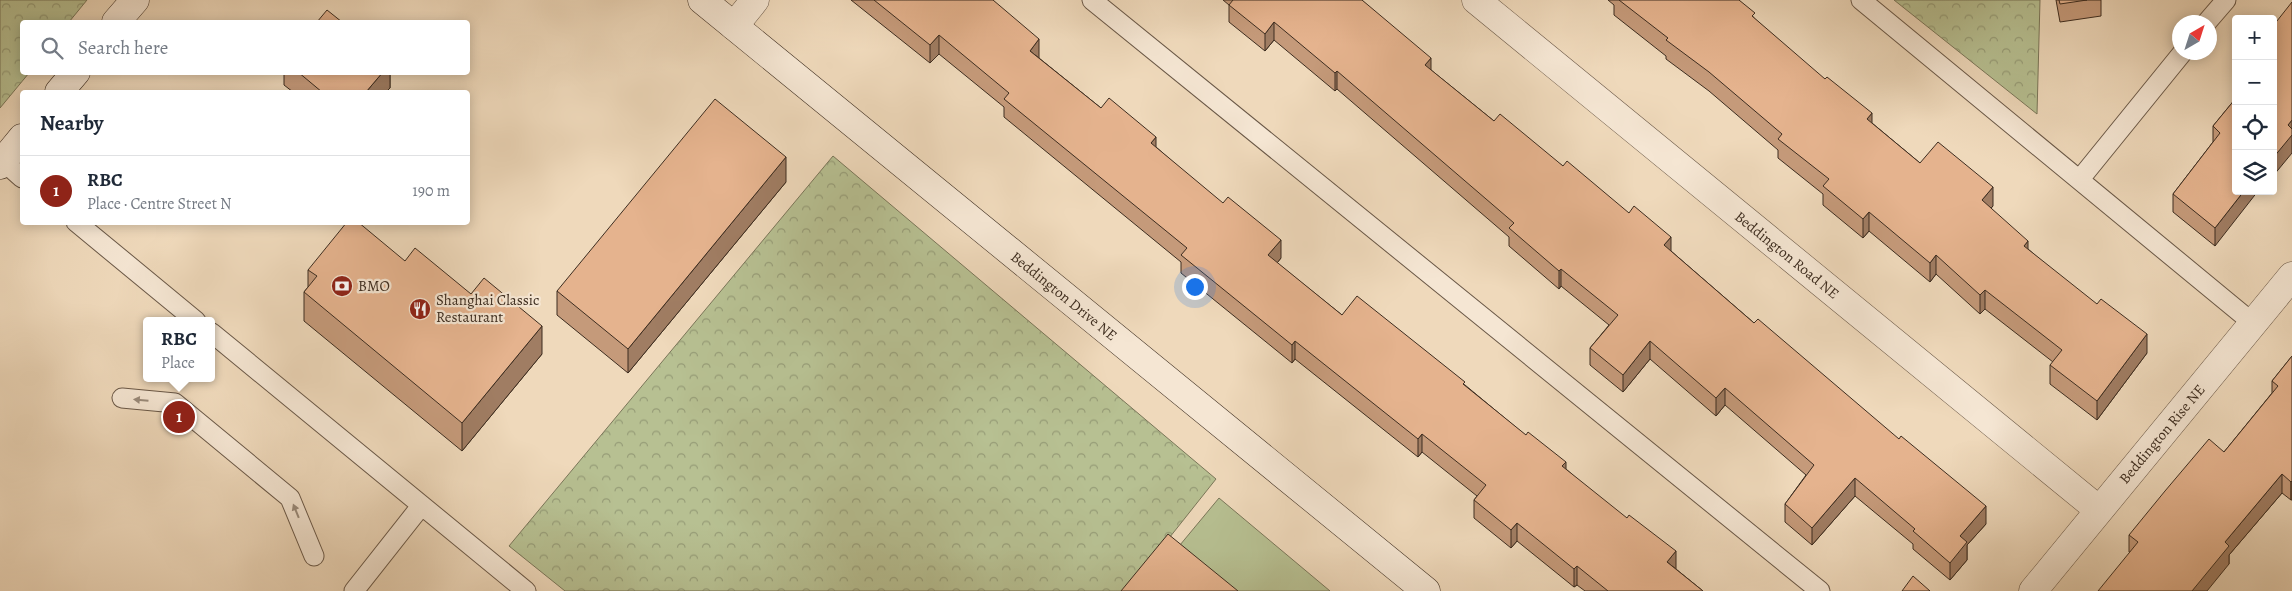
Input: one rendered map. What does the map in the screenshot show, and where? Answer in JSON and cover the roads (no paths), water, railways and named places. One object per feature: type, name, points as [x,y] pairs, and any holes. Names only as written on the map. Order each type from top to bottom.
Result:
[{"type":"street","points":[[118,20],[135,0]]},
{"type":"street","name":"Beddington Drive NE","points":[[702,0],[1426,591]]},
{"type":"street","points":[[734,26],[755,0]]},
{"type":"street","name":"Beddington Road NE","points":[[1476,0],[2099,510]]},
{"type":"street","points":[[61,90],[73,75]]},
{"type":"street","points":[[9,168],[20,143]]},
{"type":"street","name":"Beddington Rise NE","points":[[2033,591],[2292,276]]},
{"type":"lane","points":[[1092,0],[1820,591]]},
{"type":"lane","points":[[1861,0],[2080,178],[2254,324]]},
{"type":"lane","points":[[2213,15],[2226,0]]},
{"type":"lane","points":[[2080,178],[2176,60]]},
{"type":"lane","points":[[80,225],[191,317]]},
{"type":"lane","points":[[215,335],[526,591]]},
{"type":"lane","points":[[122,398],[175,403],[283,491],[290,498],[314,556]]},
{"type":"lane","points":[[354,591],[421,506]]},
{"type":"place","name":"BMO","points":[[342,286]]},
{"type":"place","name":"Shanghai Classic Restaurant","points":[[420,309]]},
{"type":"place","name":"RBC","points":[[179,417]]}]
